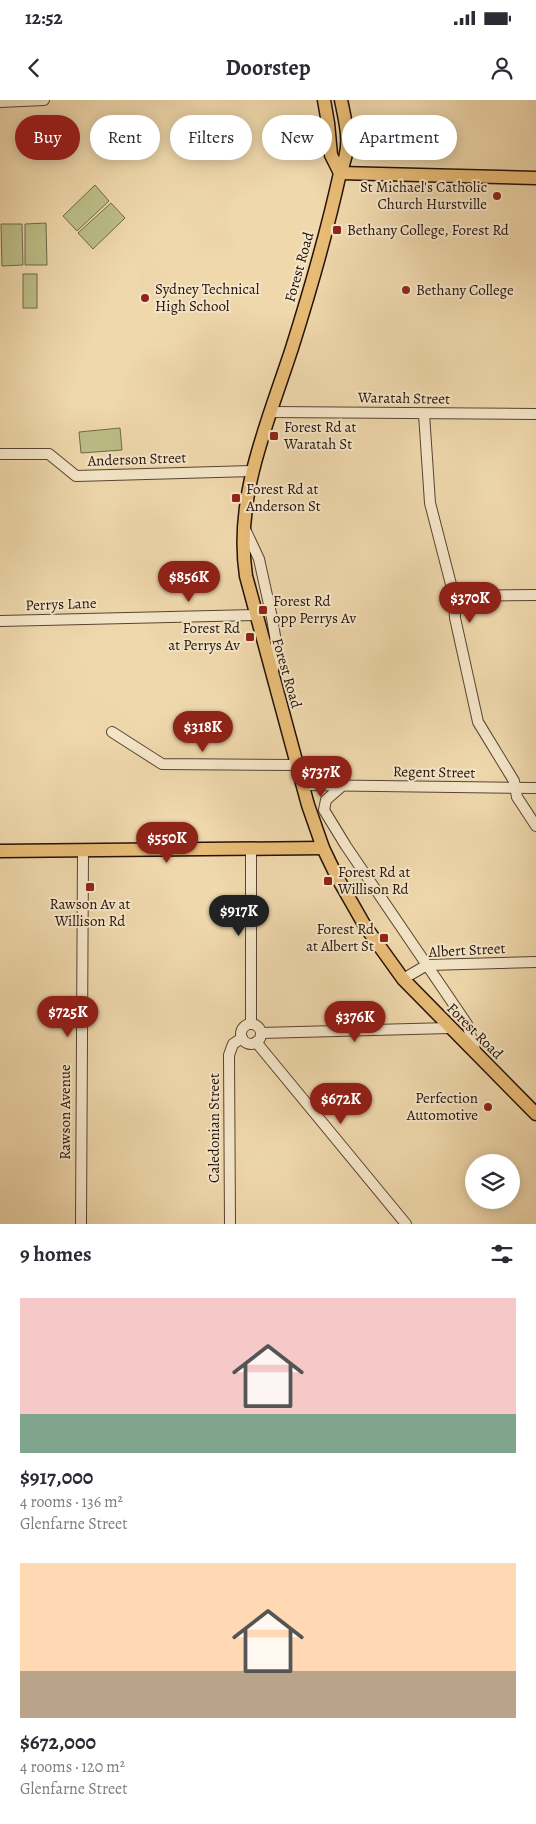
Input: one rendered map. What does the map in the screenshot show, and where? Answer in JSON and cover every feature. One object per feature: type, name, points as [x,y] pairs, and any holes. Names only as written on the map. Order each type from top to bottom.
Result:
[{"type":"main road","points":[[324,100],[331,156],[340,173],[536,178]]},
{"type":"main road","name":"Forest Road","points":[[341,100],[346,122],[348,154],[340,173],[312,282],[252,471],[243,524],[243,558],[254,615],[296,765],[323,848],[365,926],[403,978],[449,1028],[536,1114]]},
{"type":"main road","points":[[0,851],[323,848]]},
{"type":"street","points":[[0,102],[44,100]]},
{"type":"street","name":"Waratah Street","points":[[271,412],[536,414]]},
{"type":"street","points":[[424,414],[430,503],[454,596],[456,618],[478,722],[514,781],[517,797],[536,826]]},
{"type":"street","name":"Anderson Street","points":[[0,454],[49,454],[76,476],[252,471]]},
{"type":"street","points":[[243,524],[258,559],[272,618],[276,642],[272,679]]},
{"type":"street","points":[[454,596],[536,595]]},
{"type":"street","name":"Perrys Lane","points":[[0,621],[254,615]]},
{"type":"street","points":[[112,732],[162,764],[296,765]]},
{"type":"street","name":"Regent Street","points":[[302,785],[536,788]]},
{"type":"street","points":[[342,786],[330,795],[324,806],[346,846],[467,1024],[477,1055]]},
{"type":"street","points":[[251,850],[251,1024]]},
{"type":"street","name":"Rawson Avenue","points":[[81,1224],[83,851]]},
{"type":"street","name":"Albert Street","points":[[403,978],[428,965],[536,962]]},
{"type":"street","points":[[406,1224],[259,1037],[258,1026],[251,1024],[242,1028],[242,1038],[250,1044],[259,1037],[449,1028]]},
{"type":"street","name":"Caledonian Street","points":[[230,1224],[229,1055],[233,1044],[242,1038]]},
{"type":"green space","points":[[95,185],[109,201],[77,231],[63,216]]},
{"type":"green space","points":[[111,203],[125,218],[93,249],[78,233]]},
{"type":"green space","points":[[46,223],[47,265],[25,265],[25,224]]},
{"type":"green space","points":[[1,224],[22,224],[23,265],[2,266]]},
{"type":"green space","points":[[23,274],[37,274],[37,308],[23,308]]},
{"type":"green space","points":[[120,428],[122,450],[81,453],[79,432]]},
{"type":"place","name":"St Michael's Catholic Church Hurstville","points":[[497,196]]},
{"type":"place","name":"Bethany College, Forest Rd","points":[[337,230]]},
{"type":"place","name":"Bethany College","points":[[406,290]]},
{"type":"place","name":"Sydney Technical High School","points":[[145,298]]},
{"type":"place","name":"Forest Rd at Waratah St","points":[[274,436]]},
{"type":"place","name":"Forest Rd at Anderson St","points":[[236,498]]},
{"type":"place","name":"Forest Rd opp Perrys Av","points":[[263,610]]},
{"type":"place","name":"Forest Rd at Perrys Av","points":[[250,637]]},
{"type":"place","name":"Forest Rd at Willison Rd","points":[[328,881]]},
{"type":"place","name":"Rawson Av at Willison Rd","points":[[90,887]]},
{"type":"place","name":"Forest Rd at Albert St","points":[[384,938]]},
{"type":"place","name":"Perfection Automotive","points":[[488,1107]]}]
